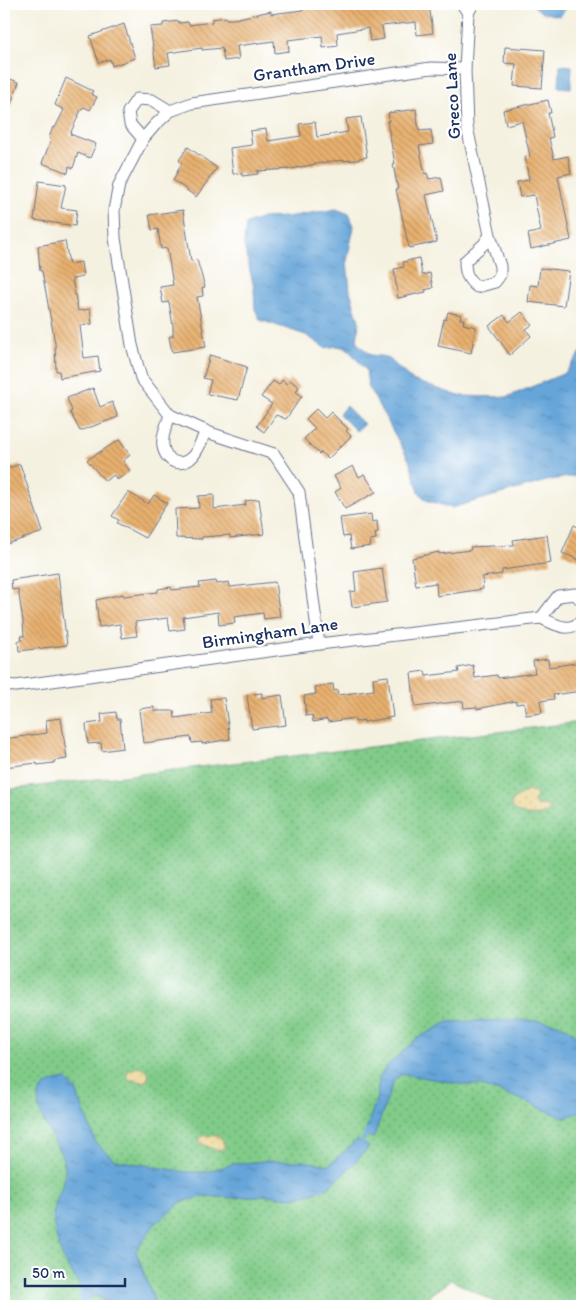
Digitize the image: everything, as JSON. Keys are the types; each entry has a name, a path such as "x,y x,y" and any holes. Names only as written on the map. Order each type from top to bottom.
{"street":[{"name":"Greco Lane","path":"467,7 465,69 468,127 490,235"},
{"name":"Grantham Drive","path":"319,644 299,492 274,454 206,431 170,415 141,378 132,345 115,238 114,210 119,184 143,139 170,111 192,103 431,68 465,69"},
{"path":"143,139 130,124 128,112 137,99 152,100 170,111"},
{"path":"170,415 162,438 164,453 170,461 178,463 187,461 195,454 206,431"},
{"path":"582,601 575,594 558,596 541,618 561,628 570,628 582,621"},
{"name":"Birmingham Lane","path":"4,685 16,686 319,644 541,618"}],"green space":[{"path":"582,722 582,1306 503,1306 451,1280 414,1306 4,1306 4,790"}],"sand":[{"path":"528,791 535,792 536,797 534,801 536,805 549,806 547,813 526,815 513,808 511,804 514,799"},
{"path":"139,1066 147,1071 149,1076 147,1080 143,1082 128,1079 127,1072"},
{"path":"205,1135 219,1136 224,1142 224,1148 218,1151 200,1143 200,1138"}],"water":[{"path":"532,4 567,4 567,8 559,16 541,12"},
{"path":"560,65 572,66 571,88 559,87"},
{"path":"336,209 349,214 354,226 347,261 350,291 359,321 357,343 371,355 387,357 412,380 459,396 507,397 565,373 582,351 582,475 550,480 451,508 426,500 419,492 409,460 368,386 366,370 347,348 337,346 325,348 306,335 260,320 255,309 254,288 244,245 246,224 263,218 287,217"},
{"path":"346,406 364,424 356,431 339,414"},
{"path":"508,1020 550,1022 569,1029 577,1036 582,1045 582,1111 564,1118 520,1099 478,1085 465,1085 405,1074 398,1076 394,1080 373,1139 365,1133 377,1097 379,1079 386,1067 416,1039 448,1022"},
{"path":"66,1079 76,1090 96,1143 115,1160 186,1172 206,1172 233,1164 264,1161 302,1161 329,1165 357,1140 369,1147 347,1171 327,1188 309,1194 292,1198 265,1195 234,1198 205,1196 181,1202 154,1225 136,1251 156,1306 110,1306 96,1295 90,1298 87,1306 81,1306 80,1288 62,1256 54,1225 54,1208 64,1181 65,1167 41,1116 38,1103 40,1092 49,1084"}],"building":[{"path":"351,4 429,4 433,33 417,35 416,22 382,26 384,39 370,41 368,28 337,33 338,46 323,48 322,36 288,40 289,51 275,53 274,41 237,46 239,59 224,61 222,48 202,50 202,48 168,53 170,65 156,67 150,27 163,26 163,23 179,21 179,23 188,22 189,25 212,22 212,19 226,17 226,19 234,19 271,11 271,14 304,10 303,7"},
{"path":"124,24 135,58 112,66 110,59 99,63 90,36"},
{"path":"505,47 545,50 542,88 514,86 516,64 504,63"},
{"path":"4,77 19,82 5,120 4,120"},
{"path":"66,78 93,91 91,94 97,97 90,110 84,107 81,110 70,134 96,144 90,158 78,153 73,168 69,166 68,173 42,163 51,140 49,138 53,127 55,128 64,110 55,105"},
{"path":"548,100 551,113 548,113 553,137 549,138 554,159 568,156 571,173 558,176 571,240 531,249 528,234 541,231 534,195 520,197 517,182 529,180 525,157 530,156 522,121 506,125 503,110"},
{"path":"416,109 419,131 431,130 433,144 419,146 425,174 427,173 429,179 441,177 444,191 426,195 437,242 409,248 396,189 398,189 393,164 395,164 387,121 389,121 388,113"},
{"path":"361,117 367,157 359,158 359,160 331,161 291,169 257,171 258,174 242,176 242,173 233,174 230,148 252,145 250,131 266,129 268,141 301,136 299,124 315,122 317,137 348,132 346,119"},
{"path":"188,147 217,168 196,197 173,180 182,163 179,160"},
{"path":"39,181 66,185 61,208 77,210 75,226 34,220"},
{"path":"183,210 191,261 197,260 205,287 202,288 203,296 197,297 206,347 172,352 169,337 173,336 173,326 169,302 163,303 160,287 173,285 167,248 161,249 158,229 152,230 149,215"},
{"path":"65,241 69,264 81,262 83,277 72,279 78,311 90,309 92,324 80,326 84,358 98,356 100,371 60,378 59,371 56,371 55,343 42,271 40,271 38,246"},
{"path":"419,258 422,275 430,273 433,288 425,290 426,292 398,298 394,269 404,267 403,262"},
{"path":"540,268 569,271 564,306 528,302 530,285 538,286"},
{"path":"448,312 461,315 460,319 464,319 463,324 476,327 471,353 438,346 444,319 446,320"},
{"path":"522,312 532,325 526,329 531,336 510,355 489,326 504,315 509,322"},
{"path":"210,355 247,367 238,400 207,394 211,380 203,378"},
{"path":"282,380 287,384 290,380 299,387 296,392 302,396 286,419 276,415 264,432 257,426 272,404 261,397 273,381 279,385"},
{"path":"93,388 100,407 112,402 118,417 80,431 70,412 72,411 67,398"},
{"path":"316,409 325,418 331,412 348,429 346,431 351,436 328,459 321,452 319,454 304,439 315,428 306,419"},
{"path":"119,440 130,455 123,461 130,471 117,480 114,475 105,481 87,460"},
{"path":"20,464 43,532 4,545 4,470"},
{"path":"353,466 359,477 364,474 376,492 345,509 335,492 341,488 334,476"},
{"path":"128,492 148,504 154,495 167,503 145,538 117,523 119,520 112,516"},
{"path":"214,495 214,509 246,505 245,501 259,499 264,534 230,538 230,535 202,537 202,539 176,538 175,509 199,508 198,496"},
{"path":"371,514 372,522 377,521 378,532 375,533 376,539 370,540 371,546 351,549 349,536 343,537 340,518"},
{"path":"574,525 582,529 582,561 562,553"},
{"path":"547,535 551,563 502,570 502,574 482,577 483,589 437,596 436,583 416,586 412,558 439,552 439,554 471,550 470,547 514,545 513,540"},
{"path":"382,568 387,602 352,607 350,592 356,591 354,572"},
{"path":"58,573 67,645 19,651 18,641 22,640 21,636 24,636 23,621 18,589 12,590 11,580"},
{"path":"216,581 217,584 229,582 230,587 275,582 280,617 264,619 263,613 234,617 235,623 219,625 218,612 183,617 185,629 170,631 168,618 135,622 137,636 122,638 120,624 99,627 96,600 123,594 124,596 158,592 158,589 171,587 172,590 200,587 199,583"},
{"path":"548,659 549,667 582,662 582,691 553,695 554,699 540,701 542,713 526,715 524,703 516,704 516,701 477,709 477,707 464,708 463,701 415,707 411,673 425,671 426,676 459,672 458,668 473,665 475,678 497,675 498,678 535,673 533,661"},
{"path":"388,676 393,717 364,722 364,720 355,722 355,718 328,722 327,719 313,722 312,715 306,716 304,696 316,694 315,687 333,684 334,691 337,690 338,695 374,690 373,678"},
{"path":"262,693 262,698 282,695 286,725 252,729 247,695"},
{"path":"224,698 230,739 202,744 202,742 192,743 191,737 143,743 139,709 154,707 154,711 174,711 175,718 212,713 210,699"},
{"path":"116,712 117,719 120,719 123,748 102,751 101,743 88,744 86,724 102,722 101,714"},
{"path":"61,718 67,759 54,761 54,763 4,767 4,739 47,733 46,720"}],"waterway":[{"path":"361,1144 368,1130"},
{"path":"81,1286 82,1306"}]}
